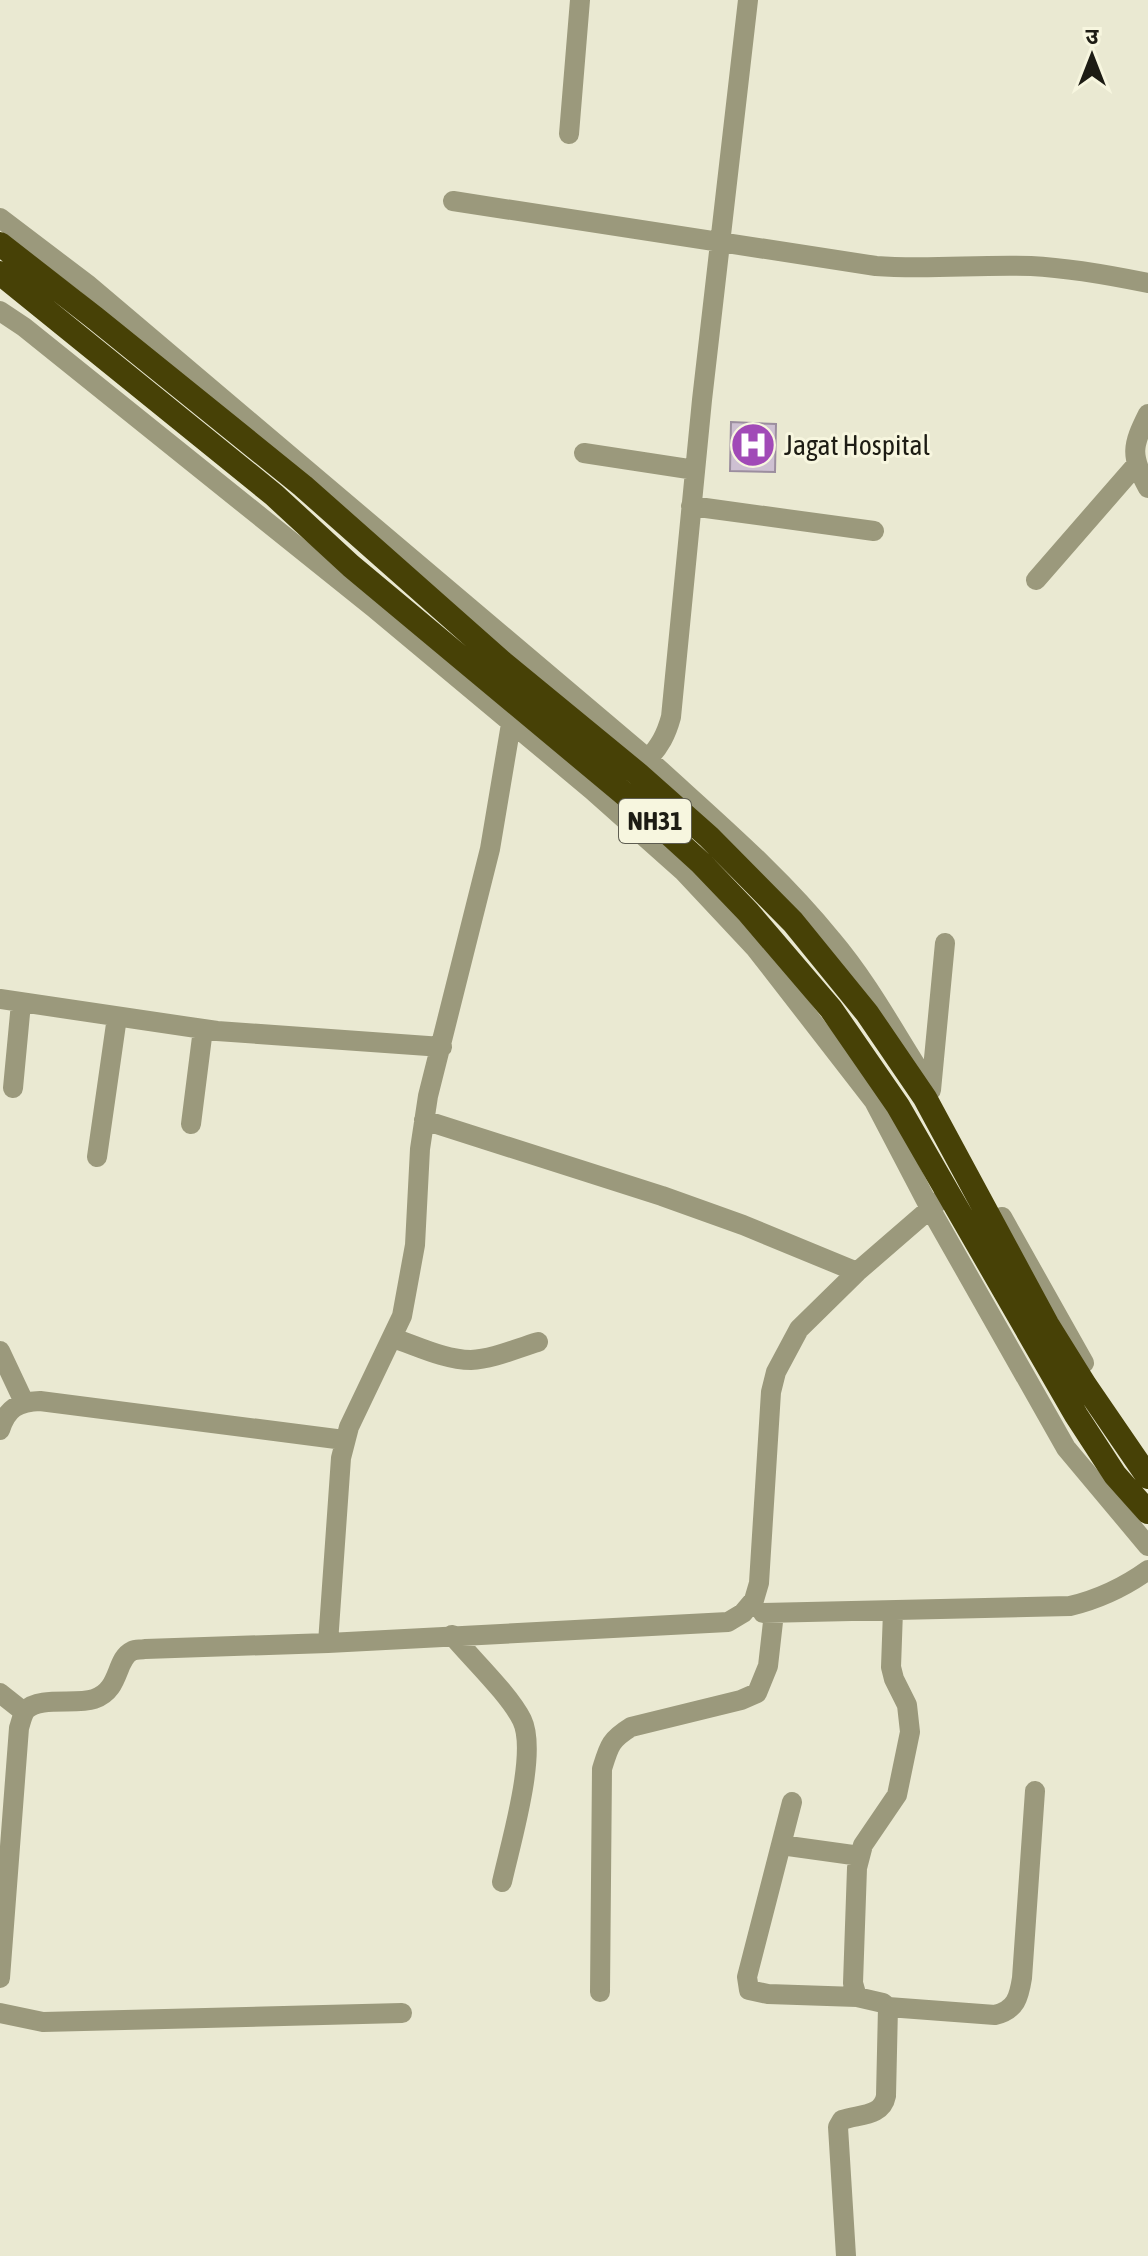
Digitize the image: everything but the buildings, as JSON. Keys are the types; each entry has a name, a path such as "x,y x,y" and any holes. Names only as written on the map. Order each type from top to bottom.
{"highway":[{"name":"NH31","path":"0,244 303,486 503,663 709,837 793,922 867,1013 925,1098 1047,1324 1148,1477"},
{"name":"NH31","path":"0,273 274,495 351,566 634,802 701,863 748,912 831,1009 898,1106 1076,1415 1115,1475 1148,1512"}],"street":[{"path":"569,134 580,0"},
{"path":"648,759 661,744 671,717 691,506 748,0"},
{"path":"453,201 876,266 1059,267 1148,283"},
{"path":"0,218 99,294 648,759 780,882 833,940 872,995 931,1090 1083,1361 1148,1458"},
{"path":"0,311 374,608 592,790 683,871 756,949 874,1101 931,1210 1066,1448 1148,1546"},
{"path":"1148,414 1134,449 1148,488"},
{"path":"584,453 695,470"},
{"path":"1036,580 1137,464"},
{"path":"691,506 874,531"},
{"path":"328,1643 344,1440 402,1316 413,1267 420,1149 428,1096 490,849 511,724"},
{"path":"931,1090 945,943"},
{"path":"0,999 203,1029 442,1047"},
{"path":"13,1088 21,1003"},
{"path":"97,1157 117,1017"},
{"path":"191,1124 203,1029"},
{"path":"424,1120 662,1196 857,1272"},
{"path":"0,1978 19,1728 24,1712 34,1704 93,1699 106,1692 131,1651 728,1622 743,1613 754,1600 759,1583 771,1392 776,1372 799,1329 857,1272 931,1210 973,1164"},
{"path":"393,1338 448,1357 472,1360 538,1342"},
{"path":"0,1351 24,1402"},
{"path":"0,1430 4,1418 12,1409 24,1402 40,1401 344,1440"},
{"path":"743,1613 1070,1606 1094,1601 1148,1570"},
{"path":"857,1997 853,1983 857,1868 863,1845 897,1795 910,1732 907,1705 891,1667 893,1611"},
{"path":"600,1992 602,1769 608,1747 616,1736 631,1727 741,1700 757,1693 768,1666 774,1613"},
{"path":"452,1635 514,1707 527,1735 527,1765 502,1882"},
{"path":"0,1693 24,1712"},
{"path":"792,1802 747,1977 749,1990 768,1994 857,1997 888,2007 995,2015 1011,2008 1019,1998 1035,1791"},
{"path":"781,1845 860,1856"},
{"path":"846,2256 838,2127 842,2120 873,2113 884,2105 888,2007"},
{"path":"0,2013 43,2022 402,2013"}],"place":[{"name":"Jagat Hospital","path":"753,445"}]}
